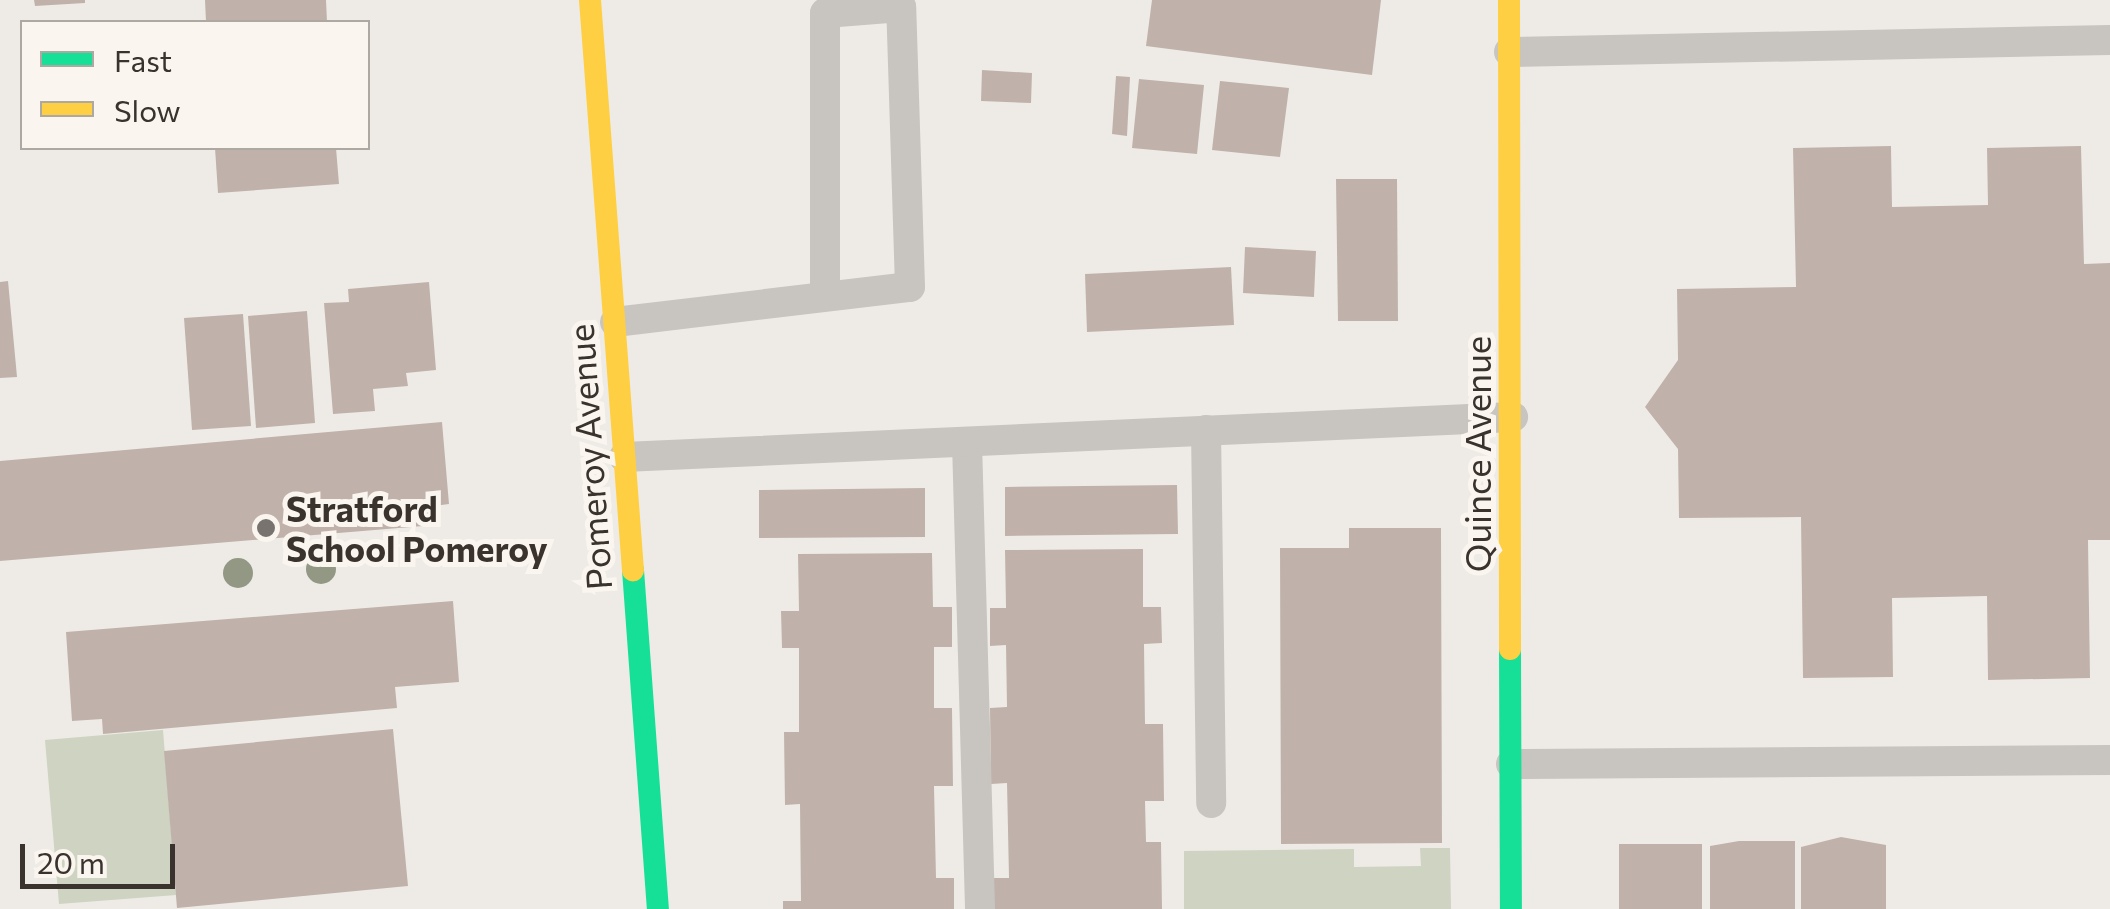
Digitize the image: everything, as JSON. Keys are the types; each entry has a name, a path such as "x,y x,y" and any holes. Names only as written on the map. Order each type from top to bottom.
{"street":[{"name":"Pomeroy Avenue","path":"590,0 658,909"},
{"name":"Quince Avenue","path":"1509,0 1514,416 1511,909"}],"lane":[{"path":"614,322 825,292 910,287 900,7 825,14 825,292"},
{"path":"1509,52 2110,40"},
{"path":"624,457 1514,416"},
{"path":"1206,430 1211,804"},
{"path":"968,442 980,909"},
{"path":"1511,764 2110,760"}],"green space":[{"path":"163,730 176,895 59,904 45,740"},
{"path":"1420,848 1450,848 1451,909 1184,909 1184,851 1354,849 1354,867 1421,866"}],"building":[{"path":"34,0 85,0 85,3 35,6"},
{"path":"205,0 326,0 327,20 206,20"},
{"path":"1152,0 1381,0 1372,75 1146,46"},
{"path":"982,70 1032,73 1031,103 981,101"},
{"path":"1116,76 1130,77 1127,136 1112,134"},
{"path":"1139,79 1204,85 1197,154 1132,148"},
{"path":"1220,81 1289,88 1280,157 1212,150"},
{"path":"1891,146 1892,207 1988,205 1987,148 2081,146 2084,264 2110,263 2110,540 2088,540 2090,678 1988,680 1987,596 1892,598 1893,677 1803,678 1801,517 1679,518 1678,449 1645,407 1678,360 1677,289 1796,287 1793,148"},
{"path":"215,150 336,150 339,184 218,193"},
{"path":"1336,179 1397,179 1398,321 1338,321"},
{"path":"1245,247 1316,251 1314,297 1243,293"},
{"path":"1231,267 1234,325 1087,332 1085,274"},
{"path":"8,281 17,377 0,378 0,282"},
{"path":"429,282 436,370 406,373 408,386 373,389 375,411 333,414 324,303 349,302 348,289"},
{"path":"307,311 315,423 256,428 248,316"},
{"path":"243,314 251,426 192,430 184,318"},
{"path":"442,422 449,504 434,506 435,525 0,561 0,461"},
{"path":"1177,485 1178,534 1005,536 1005,487"},
{"path":"925,488 925,537 759,538 759,490"},
{"path":"1349,528 1441,528 1442,843 1281,844 1280,548 1349,548"},
{"path":"1143,549 1143,607 1161,607 1162,643 1144,644 1145,724 1163,724 1164,801 1145,801 1146,842 1161,842 1162,909 993,909 993,878 1009,878 1007,783 991,784 990,708 1007,707 1006,645 990,646 990,608 1006,608 1005,550"},
{"path":"932,553 933,607 952,607 952,647 934,647 934,708 952,708 953,786 934,786 936,878 954,878 954,909 783,909 783,901 801,901 800,804 785,805 784,732 799,732 799,648 782,648 781,611 799,611 798,554"},
{"path":"453,601 459,682 395,687 397,708 103,734 102,719 72,721 66,632"},
{"path":"393,729 408,886 177,908 164,751"},
{"path":"1841,837 1886,845 1886,909 1801,909 1801,847"},
{"path":"1739,841 1795,841 1795,909 1710,909 1710,846"},
{"path":"1619,844 1702,844 1702,909 1619,909"}],"traffic: fast":[{"path":"633,570 658,909"},
{"path":"1510,649 1511,909"}],"traffic: slow":[{"path":"590,0 633,570"},
{"path":"1509,0 1510,649"}],"place":[{"name":"Stratford School Pomeroy","path":"266,528"}]}
